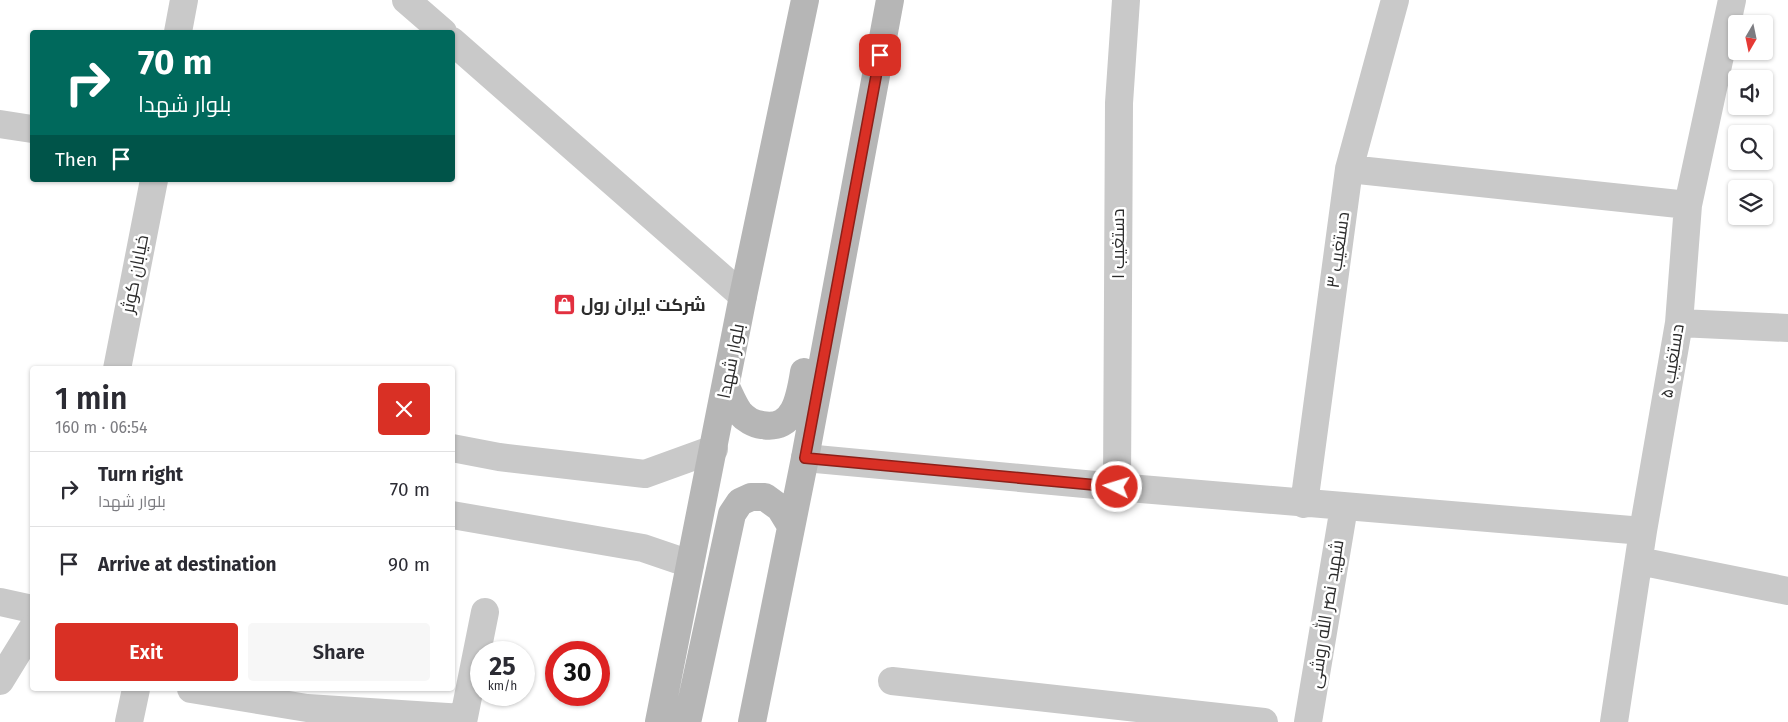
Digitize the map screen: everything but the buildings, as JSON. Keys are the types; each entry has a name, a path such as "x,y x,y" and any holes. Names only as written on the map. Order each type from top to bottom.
{"main road":[{"path":"752,722 805,458 890,0"},
{"name":"بلوار شهدا","path":"659,722 802,2"},
{"path":"726,388 740,412 754,424 772,427 789,419 800,397 814,316 842,258"},
{"path":"684,722 688,718 732,514 740,502 751,497 765,497 780,508 791,526"}],"street":[{"path":"406,0 441,30"},
{"name":"دستغیب ۱","path":"1117,487 1119,103 1126,0"},
{"name":"دستغیب ۳","path":"1304,504 1349,169 1395,0"},
{"name":"دستغیب ۵","path":"1614,722 1643,531 1679,323 1688,205 1732,0"},
{"path":"178,30 182,1"},
{"path":"455,44 743,296"},
{"path":"0,124 30,129"},
{"path":"1349,169 1688,205"},
{"name":"خیابان کوثر","path":"117,366 154,182"},
{"path":"1679,323 1788,328"},
{"path":"455,449 499,457 645,474 714,449"},
{"path":"805,458 1304,504 1643,531"},
{"name":"شهید نصر الله روشی","path":"1308,722 1344,507"},
{"path":"455,516 643,548 690,564"},
{"path":"1639,561 1788,591"},
{"path":"0,602 30,609"},
{"path":"205,691 307,706 463,720 485,612"},
{"path":"0,681 30,632"},
{"path":"892,681 1264,722"},
{"path":"129,722 136,691"}],"place":[{"name":"شرکت ایران رول","path":"565,305"}],"route":[{"path":"880,55 805,458 1117,487"}]}
